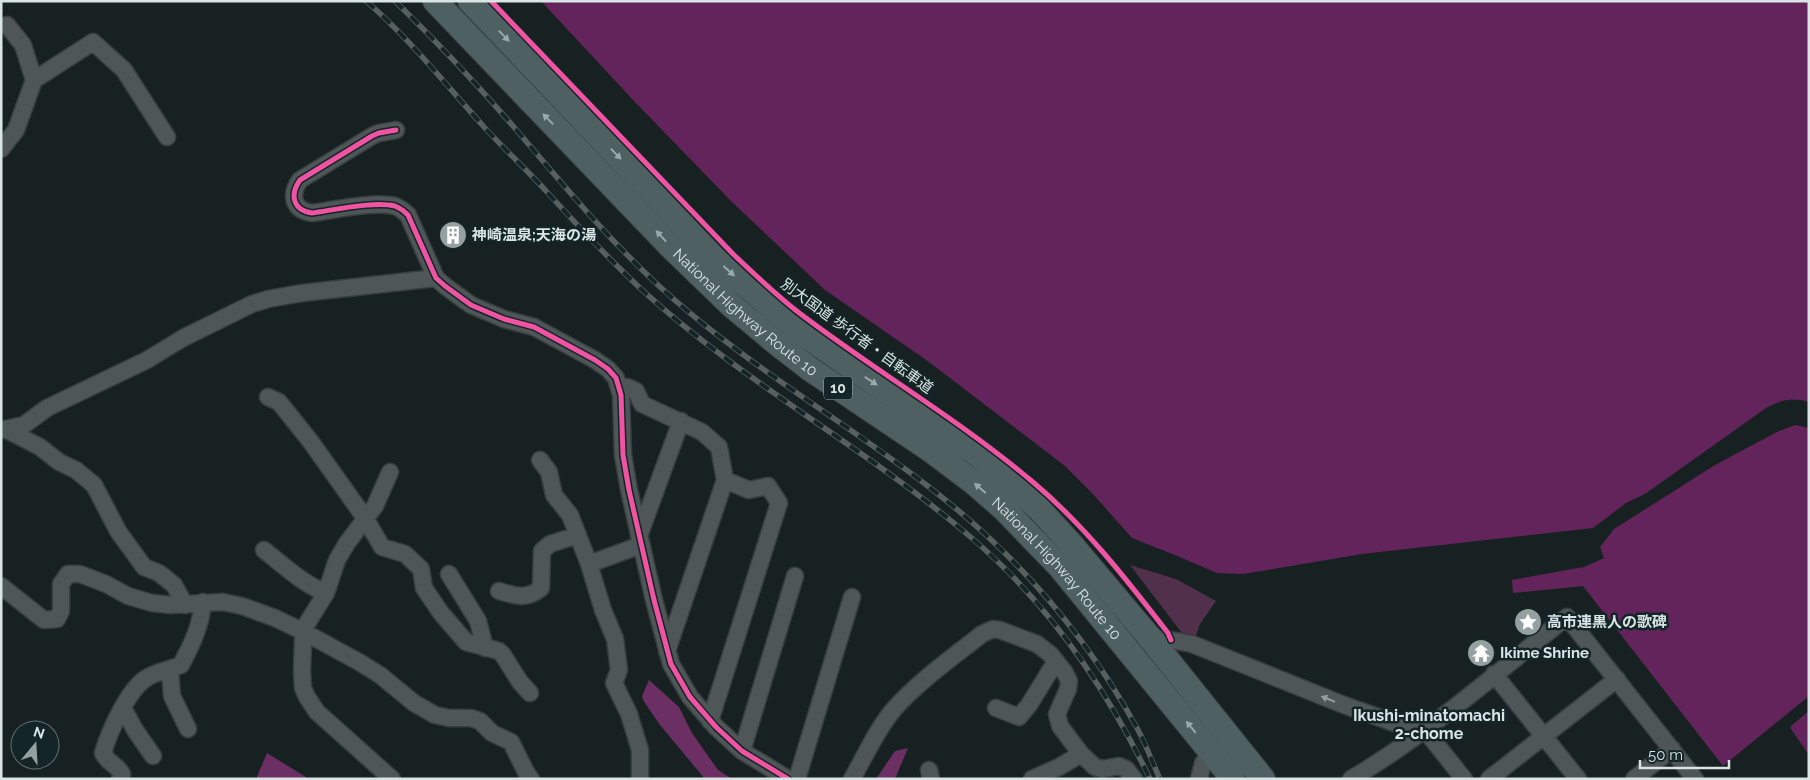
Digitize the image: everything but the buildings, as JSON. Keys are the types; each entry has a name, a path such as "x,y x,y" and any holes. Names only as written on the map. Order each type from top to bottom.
{"highway":[{"name":"National Highway Route 10","path":"435,1 683,259 731,305 810,369 929,449 973,482 1004,509 1060,567 1233,779"},
{"name":"National Highway Route 10","path":"470,1 716,260 799,332 937,425 1006,478 1039,509 1150,638 1263,779"}],"street":[{"path":"1,149 16,130 34,80 23,45 7,25"},
{"path":"34,80 93,42 124,70 167,137"},
{"path":"396,130 380,132 372,136 300,180 295,188 293,197 295,203 306,212 312,213 373,205 394,206 402,209 408,215 436,278 471,305 504,319 534,328 595,360 608,369 616,378 620,387 623,455 640,540 667,651 675,674 710,721 742,751 788,779"},
{"path":"3,429 24,425 47,408 147,360 183,338 252,304 302,293 436,278"},
{"path":"620,387 627,387 636,391 642,404 646,407 702,432 719,447 725,480 667,651"},
{"path":"268,397 279,402 311,442 365,518 382,547 405,554 421,569 424,588 441,613 466,642 499,651 520,682 530,693"},
{"path":"589,564 640,540 681,421"},
{"path":"3,429 40,447 58,462 76,470 94,486 118,531 144,566 159,573 174,585 185,604"},
{"path":"540,460 549,472 554,495 570,515 615,639 618,670 614,683 629,714 640,750 640,779"},
{"path":"390,472 375,506 347,543 337,560 326,593 306,625 302,672 303,688 307,698 324,719 392,779"},
{"path":"710,721 780,502 768,486 749,490 725,480"},
{"path":"499,591 514,596 532,595 541,588 543,570 542,551 550,544 578,535"},
{"path":"264,550 296,575 326,593"},
{"path":"1,586 44,620 57,619 61,611 61,584 68,574 80,574 106,584 128,596 152,603 171,605 223,602 242,606 304,632 366,666 380,675 414,704 434,715 449,718 471,718 480,721 492,733 510,742 526,772 532,779"},
{"path":"449,574 478,622 485,648"},
{"path":"742,751 795,576"},
{"path":"797,779 852,597"},
{"path":"120,779 122,774 118,767 107,760 103,753 108,735 134,689 152,675 181,665 196,636 202,618 203,602"},
{"path":"1351,779 1382,760 1424,729 1567,617 1695,779"},
{"path":"852,779 893,711 917,686 987,630 993,629 1036,644 1050,654 1069,681 1057,714 1057,720 1081,754 1095,767 1102,770 1120,766 1126,769 1134,779"},
{"path":"1150,638 1164,638 1192,644 1344,705 1404,726 1424,729 1464,779"},
{"path":"996,708 1019,716 1029,705 1056,661"},
{"path":"170,670 172,696 188,728"},
{"path":"1494,674 1578,779"},
{"path":"1489,779 1616,679"},
{"path":"123,708 153,756"},
{"path":"1634,779 1672,749"},
{"path":"1032,779 1059,767 1081,754"},
{"path":"1199,779 1203,763 1213,755"}],"shaded area":[{"path":"541,1 1809,1 1809,402 1786,400 1766,408 1645,494 1626,503 1593,528 1362,554 1243,574 1217,573 1132,538 1065,466 929,362 825,290 732,202"},
{"path":"1795,425 1809,428 1809,696 1723,766 1583,586 1513,593 1512,580 1584,567 1604,558 1600,547 1614,529 1715,465 1777,432"},
{"path":"1130,565 1176,579 1216,601 1200,624 1195,638 1185,637"},
{"path":"649,680 679,707 692,733 718,770 732,779 705,779 660,725 643,700 642,696"},
{"path":"1809,711 1809,755 1791,729 1791,726"},
{"path":"908,748 895,779 876,779 895,751"},
{"path":"267,753 309,779 256,779"}],"railway":[{"path":"366,1 413,47 493,136 641,289 719,354 927,502 996,560 1023,587 1072,646 1114,710 1150,779"},
{"path":"395,1 470,78 601,228 658,285 690,313 757,365 929,487 960,512 1019,567 1071,627 1117,693 1137,728 1160,779"}],"cycle path":[{"name":"別大国道 歩行者・自転車道","path":"491,1 733,254 773,291 827,334 977,438 1053,500 1105,554 1168,633 1171,640"},
{"path":"396,130 372,136 300,180 294,196 297,205 300,209 312,213 365,205 386,205 399,208 408,215 436,278 445,286 471,305 504,319 534,327 595,360 608,369 616,378 621,395 623,455 629,490 654,600 671,664 690,697 716,727 742,751 788,779"}],"place":[{"name":"神崎温泉;天海の湯","path":"453,235"},
{"name":"高市連黒人の歌碑","path":"1528,622"},
{"name":"Ikime Shrine","path":"1481,653"}],"district":[{"name":"Ikushi-minatomachi 2-chome","path":"1429,724"}]}
